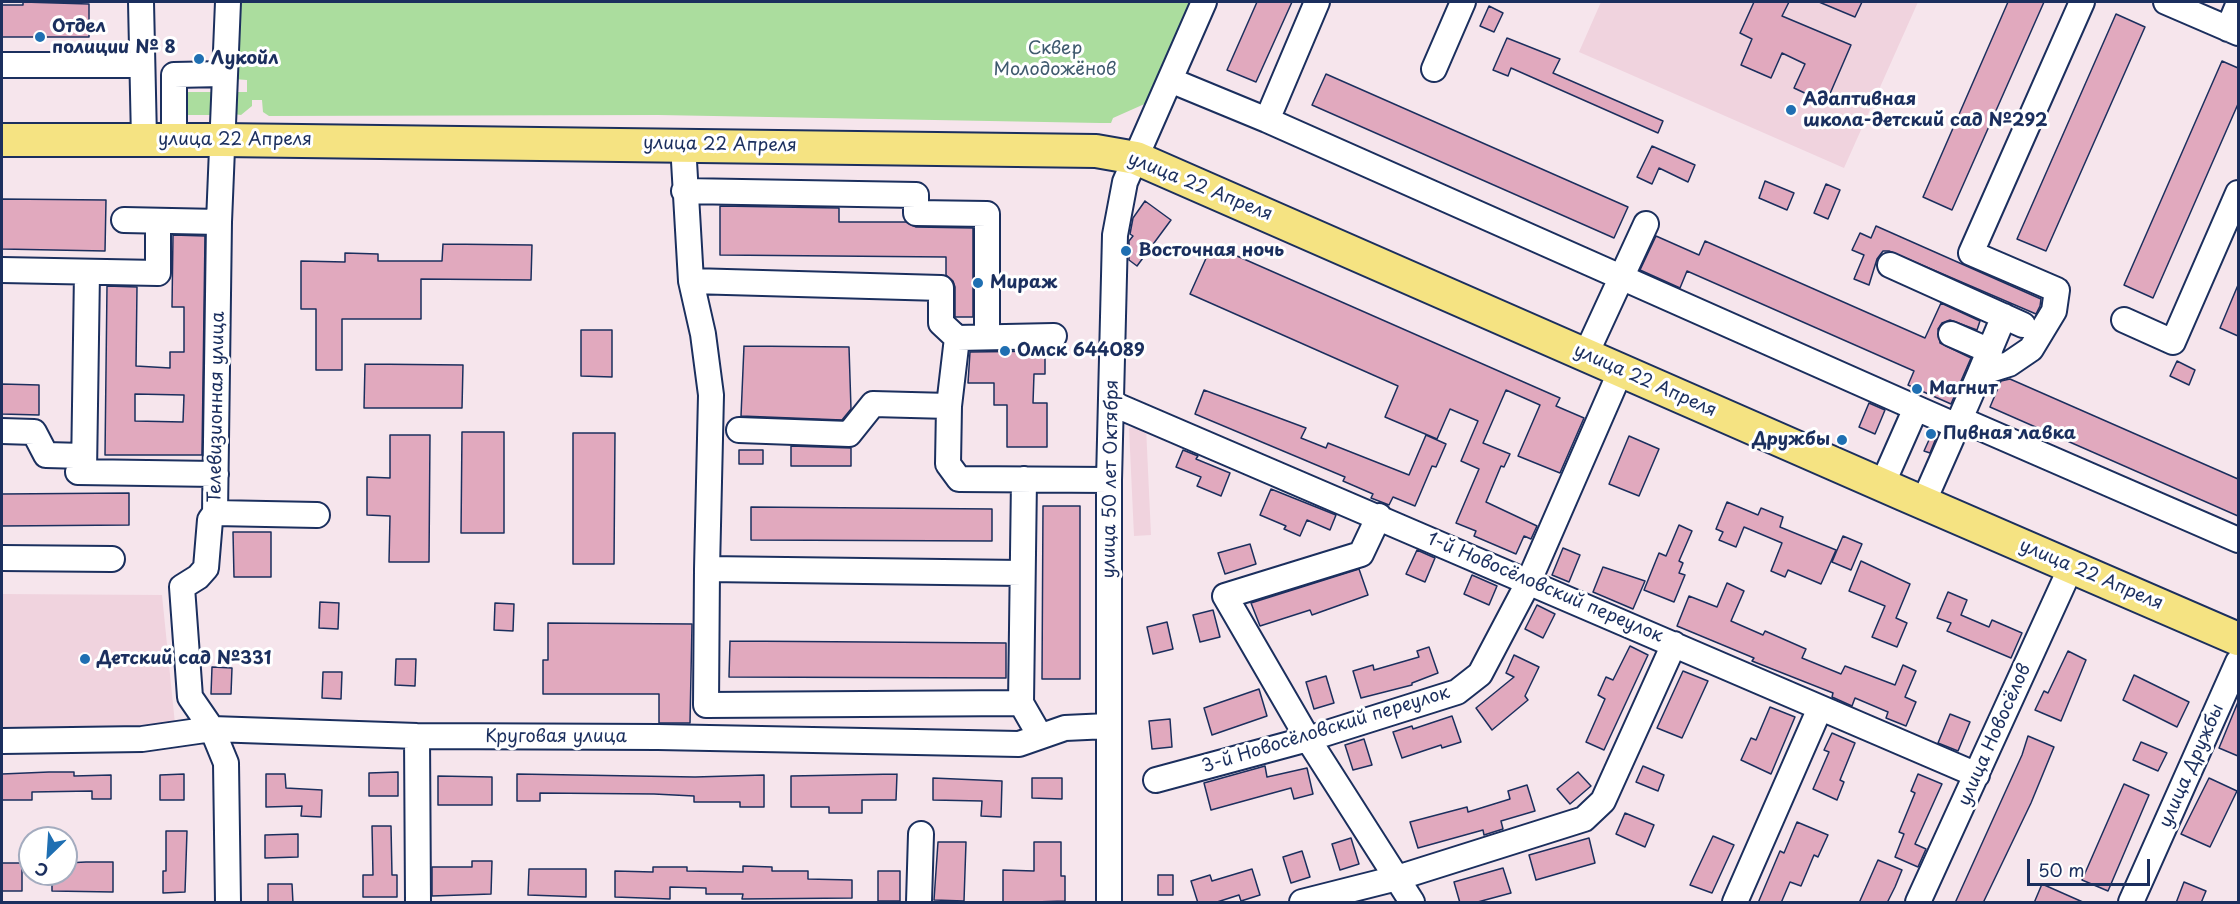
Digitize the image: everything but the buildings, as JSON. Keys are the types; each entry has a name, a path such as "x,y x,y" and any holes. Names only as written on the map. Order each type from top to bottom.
{"main road":[{"name":"улица 22 Апреля","path":"2,140 683,144 1096,151 1136,158 2238,639"}],"street":[{"path":"141,2 142,65 159,140"},
{"name":"Телевизионная улица","path":"228,2 219,222 215,513 210,520 206,568 198,578 182,587 190,697 212,729 226,763 228,903"},
{"name":"улица 50 лет Октября","path":"1109,903 1109,480 1115,235 1125,182 1204,2"},
{"path":"1267,120 1317,2"},
{"path":"1434,69 1463,2"},
{"path":"1980,373 2009,364 2031,349 2055,311 2056,290 1971,253 2082,2"},
{"path":"2166,2 2232,16"},
{"path":"2,65 142,65"},
{"path":"159,140 174,75 224,74"},
{"path":"1170,80 1267,120 1957,426 1969,423 2238,540"},
{"path":"683,144 691,281 703,334 711,395 706,705 1021,704"},
{"path":"684,191 916,195 916,213 987,214 987,337"},
{"path":"2124,320 2173,342 2238,193"},
{"path":"124,220 219,222"},
{"path":"2,270 158,273 158,220"},
{"path":"1586,354 1646,224"},
{"path":"1890,265 2014,320 1990,351 1923,503"},
{"path":"82,466 87,272"},
{"path":"691,281 941,288 941,323 957,338 1054,336"},
{"path":"1951,334 1990,351"},
{"path":"957,338 949,406 948,464 959,479 1109,480"},
{"name":"3-й Новосёловский переулок","path":"1156,780 1308,739 1457,692 1480,674 1528,583 1621,370"},
{"path":"740,430 849,434 873,404 949,406"},
{"name":"1-й Новосёловский переулок","path":"1111,404 1379,516 1528,583 1977,775"},
{"path":"1882,485 1916,408"},
{"path":"2,432 34,432 46,455 82,466 216,474"},
{"path":"1024,479 1021,704 1040,736"},
{"path":"215,513 316,515"},
{"path":"1379,516 1361,554 1225,596 1308,739 1412,903"},
{"path":"2,558 112,560"},
{"name":"улица Новосёлов","path":"1918,903 2070,567"},
{"path":"707,569 1022,573"},
{"path":"1302,903 1397,878 1584,819 1603,801 1674,644"},
{"name":"улица Дружбы","path":"2131,903 2238,662"},
{"path":"1735,903 1820,708"},
{"name":"Круговая улица","path":"2,741 142,739 212,729 417,736 658,737 1019,744 1065,728 1108,726"},
{"path":"417,736 418,903"},
{"path":"919,903 921,834"}],"shaded area":[{"name":"Адаптивная школа-детский сад №292","path":"1601,2 1918,2 1844,168 1579,52"},
{"path":"1146,427 1151,535 1134,536 1129,428"},
{"name":"Детский сад №331","path":"2,594 162,595 175,724 2,731"}],"green space":[{"name":"Сквер Молодожёнов","path":"236,2 1193,2 1149,102 1113,118 1111,123 1100,123 658,115 269,116 263,112 262,100 252,100 252,106 241,115 233,114 233,92 247,92 247,80 234,79"},
{"path":"184,92 216,92 214,115 188,115 184,112"}],"place":[{"name":"Отдел полиции № 8","path":"40,37"},
{"name":"Лукойл","path":"199,59"},
{"name":"Адаптивная школа-детский сад №292","path":"1791,110"},
{"name":"Восточная ночь","path":"1126,251"},
{"name":"Мираж","path":"978,283"},
{"name":"Омск 644089","path":"1005,351"},
{"name":"Магнит","path":"1917,389"},
{"name":"Пивная лавка","path":"1931,434"},
{"name":"Дружбы","path":"1842,440"},
{"name":"Детский сад №331","path":"85,659"}]}
